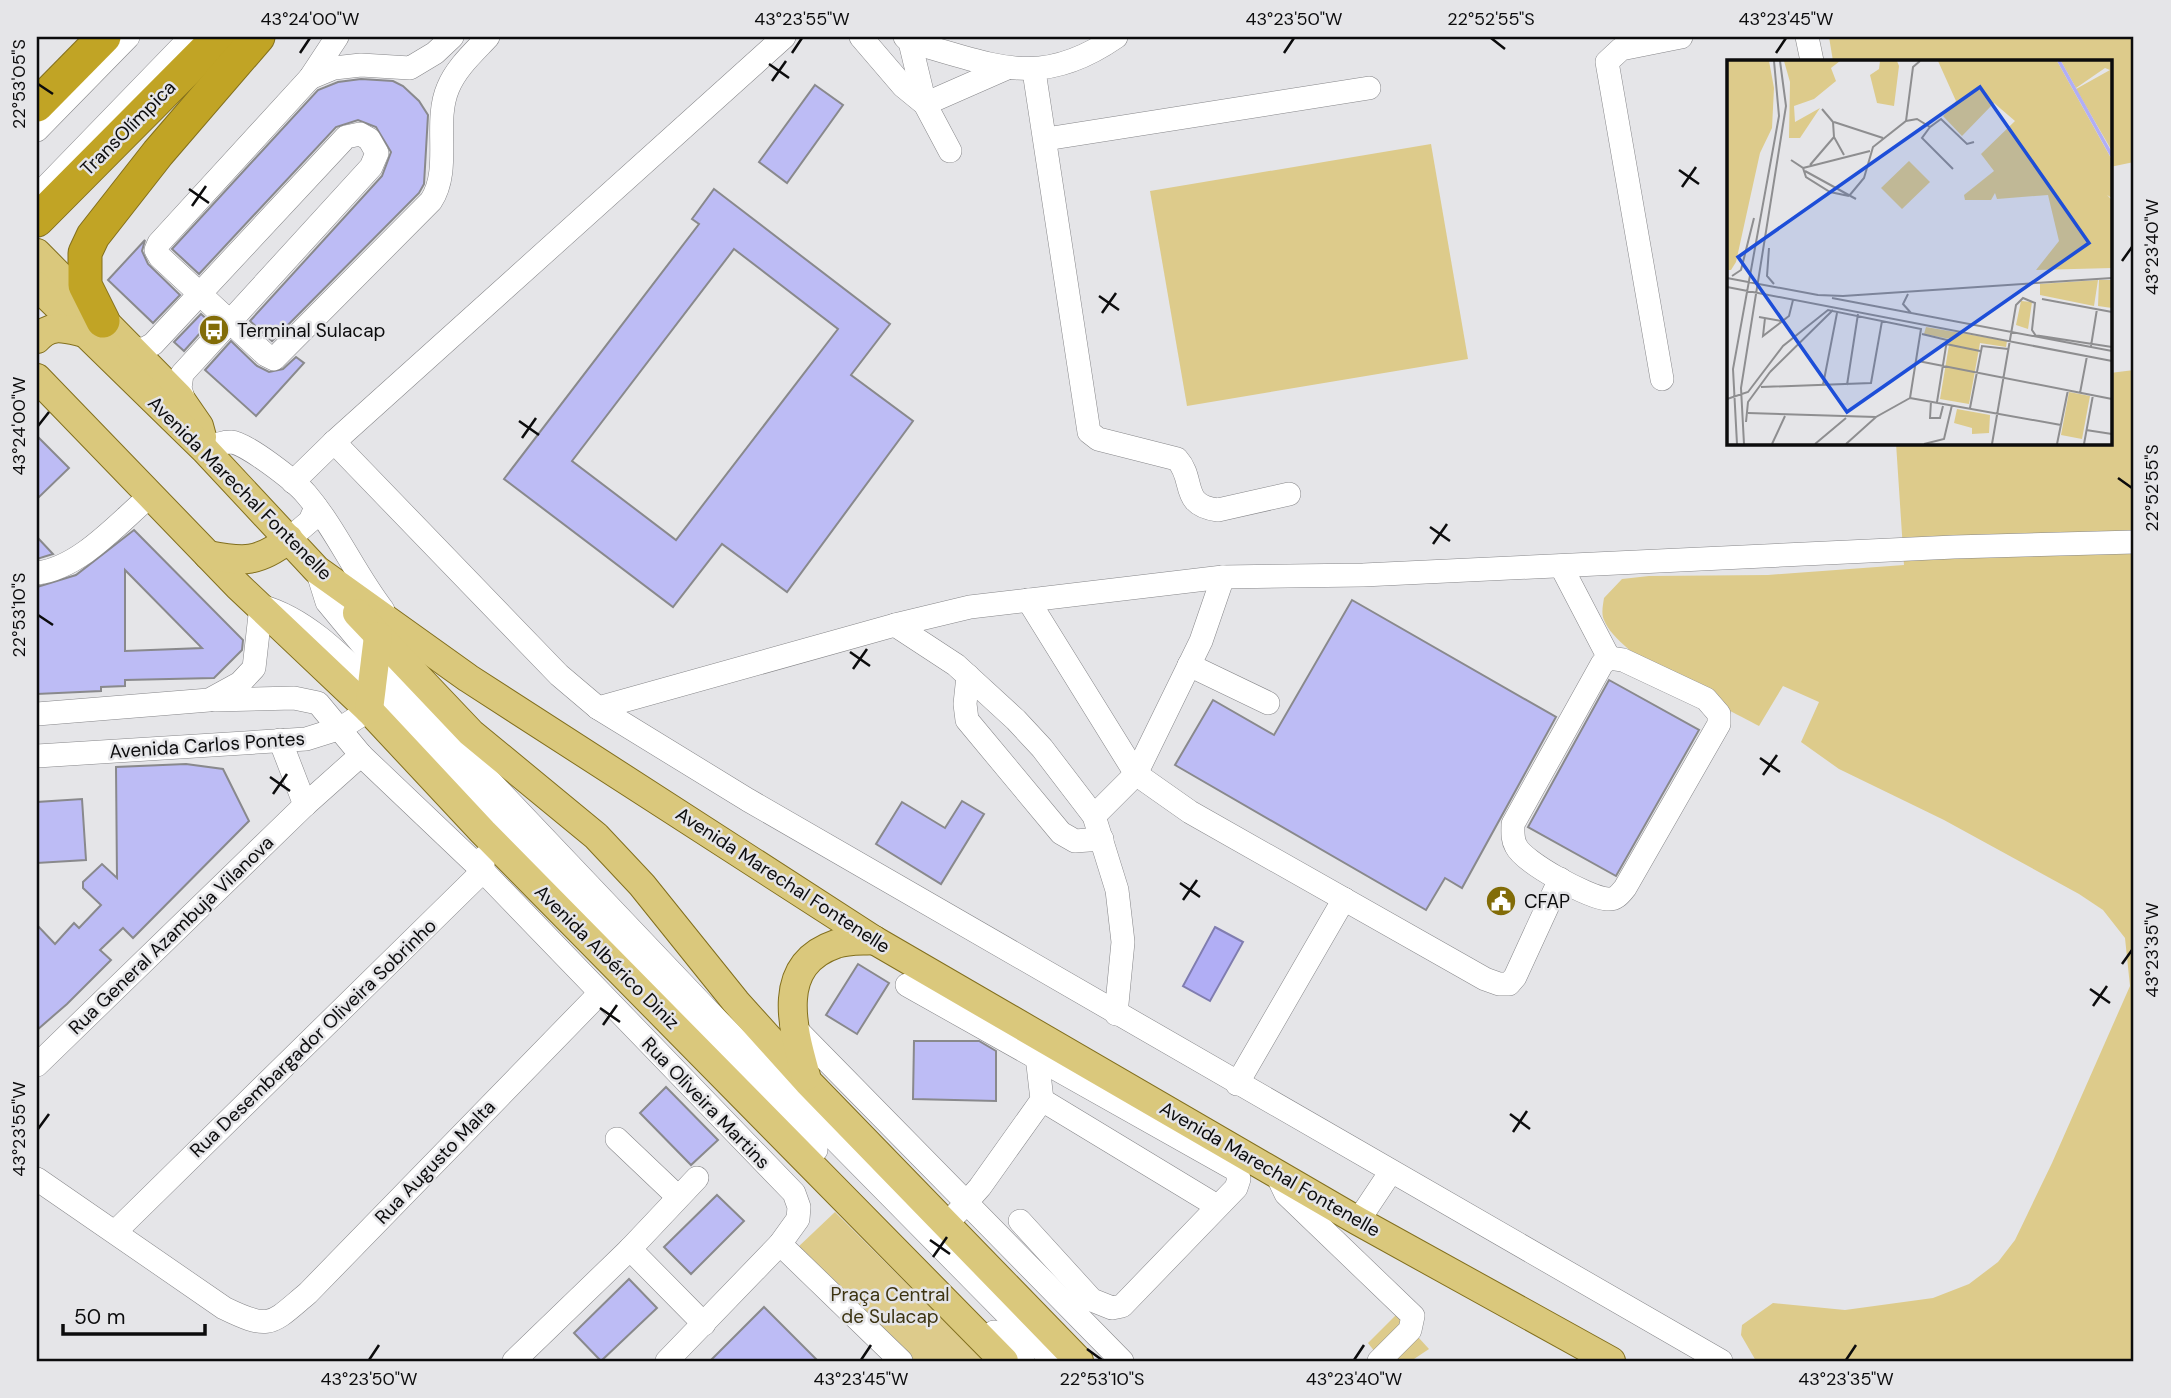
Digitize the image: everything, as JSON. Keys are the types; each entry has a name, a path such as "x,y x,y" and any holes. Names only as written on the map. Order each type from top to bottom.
{"highway":[{"name":"TransOlímpica","path":"44,201 219,37"},
{"path":"82,322 85,253 93,236 158,153 258,37"},
{"path":"37,106 104,49"}],"main road":[{"path":"37,253 82,322"},
{"name":"Avenida Marechal Fontenelle","path":"37,286 82,322 317,570 378,663 468,678 874,940 1358,1221 1611,1361"},
{"path":"37,301 129,346 185,404 199,426 205,450"},
{"path":"37,339 44,331 54,327 82,322"},
{"path":"37,378 208,555 248,561 274,551 289,540"},
{"name":"Avenida Albérico Diniz","path":"208,555 261,606 378,663 471,733 605,846 642,885 736,1002 808,1082 1079,1361"},
{"name":"Avenida Albérico Diniz","path":"378,663 483,832 1004,1361"},
{"path":"817,902 818,952"},
{"path":"808,1082 792,1026 790,1009 796,985 818,952 839,943 874,940"}],"street":[{"path":"37,130 104,49 128,37"},
{"path":"104,49 136,37"},
{"path":"139,90 176,37"},
{"name":"TransOlímpica","path":"44,201 139,90 191,37"},
{"path":"337,37 310,78 159,243 156,250 160,257 266,355 274,359 431,201 440,180 442,120 448,86 488,37"},
{"path":"310,78 334,68 361,65 410,68 435,54 452,37"},
{"path":"293,482 334,442 784,37"},
{"path":"861,37 903,86 925,104"},
{"path":"907,40 1007,68 1034,71 1087,57 1116,37"},
{"path":"1662,379 1607,62 1620,49 1681,37"},
{"path":"1807,37 1812,60"},
{"path":"907,40 925,104 950,151"},
{"path":"925,104 1007,68"},
{"path":"1034,71 1089,432 1098,439 1177,459 1182,464 1189,493 1196,503 1206,509 1218,510 1289,494"},
{"path":"1046,139 1369,88"},
{"path":"129,346 142,350 153,344 335,148 353,134 369,139 377,153 371,167 182,374 180,388 185,404"},
{"path":"334,442 559,675 598,708 748,800 1116,1014 1721,1361"},
{"path":"205,450 218,443 237,443 293,482 316,507 363,583 378,663 717,1020 1053,1361"},
{"path":"37,573 55,570 72,561 150,496"},
{"path":"289,540 310,521 316,507"},
{"path":"598,708 895,625 970,607 1223,577 1363,575 1954,547 2134,542"},
{"path":"1560,566 1609,658"},
{"path":"317,570 327,602 694,1026 1023,1361"},
{"path":"1094,816 1136,774 1201,641 1223,577"},
{"path":"1028,600 1136,774 1191,812 1485,979 1509,984 1515,977 1560,879"},
{"path":"37,714 209,700 240,683 254,668 261,606"},
{"path":"895,625 968,676 1037,742 1094,816 1117,890 1123,942 1116,1014"},
{"path":"1609,658 1623,660 1706,699 1719,713 1719,724 1625,888 1616,898 1606,899 1560,879 1517,848 1512,837 1514,824 1602,664 1609,658"},
{"name":"Avenida Carlos Pontes","path":"37,756 306,739 341,728 378,663"},
{"path":"1189,665 1268,703"},
{"path":"968,676 965,705 967,720 1061,832 1075,841 1102,839"},
{"name":"Rua Oliveira Martins","path":"209,700 307,698 318,703 361,755 483,872 599,995 794,1193 799,1207 798,1219 780,1244"},
{"path":"280,740 305,804"},
{"name":"Rua General Azambuja Vilanova","path":"37,1065 305,804 361,755"},
{"path":"483,832 483,872"},
{"name":"Rua Desembargador Oliveira Sobrinho","path":"115,1232 483,872"},
{"path":"1237,1084 1344,899"},
{"path":"906,985 1037,1056 1236,1170 1239,1179 1236,1188 1122,1306 1112,1308 1092,1300 1020,1222"},
{"name":"Rua Augusto Malta","path":"115,1232 224,1308 249,1321 266,1324 279,1318 308,1293 599,995"},
{"path":"792,1026 1122,1361"},
{"path":"946,1225 967,1202 1042,1100 1037,1056"},
{"path":"1042,1100 1217,1206"},
{"path":"617,1139 677,1196"},
{"path":"1276,1173 1286,1194 1413,1316 1410,1331 1379,1361"},
{"path":"1358,1221 1390,1173"},
{"path":"514,1361 629,1249 697,1178"},
{"path":"37,1179 115,1232"},
{"path":"667,1361 780,1244 901,1361"},
{"path":"629,1249 704,1324"}],"green space":[{"path":"1829,37 2134,37 2134,162 2112,167 2112,60 1833,60"},
{"path":"1431,144 1468,359 1187,406 1150,191"},
{"path":"2134,370 2134,1361 1756,1361 1741,1335 1742,1325 1773,1303 1845,1310 1933,1298 1969,1284 1998,1262 2015,1240 2052,1163 2130,986 2125,938 2103,910 2079,894 1944,820 1839,769 1801,742 1819,702 1783,686 1759,726 1650,665 1613,635 1603,618 1604,598 1622,579 1649,576 1768,575 1904,565 1896,444 2112,444 2112,373"},
{"name":"Praça Central de Sulacap","path":"835,1212 984,1361 908,1361 796,1249"},
{"path":"1397,1314 1429,1349 1411,1361 1382,1361 1368,1343"}],"shaded area":[{"path":"1215,927 1243,942 1210,1001 1183,986"}],"building":[{"path":"361,79 393,81 403,86 419,101 428,115 424,184 419,193 272,341 250,321 382,176 391,152 376,127 358,120 336,127 199,274 172,249 318,90 338,82"},
{"path":"815,85 843,105 787,183 759,162"},
{"path":"714,189 890,324 851,375 913,421 787,592 722,544 673,607 504,479 699,224 692,219","holes":["734,249 838,329 676,540 572,461"]},
{"path":"145,240 142,251 148,264 180,295 153,323 108,280"},
{"path":"201,314 210,322 184,351 174,342"},
{"path":"231,341 257,366 269,372 283,369 296,357 304,363 256,416 205,370"},
{"path":"37,436 69,468 37,499"},
{"path":"134,530 243,640 242,650 214,678 125,680 125,686 101,687 101,691 37,694 37,587 76,575","holes":["125,570 202,648 125,651"]},
{"path":"37,537 53,554 37,559"},
{"path":"1352,600 1556,717 1462,888 1445,878 1426,910 1175,765 1213,700 1274,735"},
{"path":"1609,680 1699,730 1616,876 1528,827"},
{"path":"186,764 223,769 249,821 133,938 123,928 100,950 111,960 37,1030 37,925 55,944 74,923 79,928 101,905 83,888 83,882 102,864 117,878 116,767"},
{"path":"82,799 86,860 37,863 37,802"},
{"path":"962,801 984,814 941,884 876,844 902,802 945,828"},
{"path":"858,964 889,983 857,1034 826,1015"},
{"path":"914,1041 979,1041 996,1051 996,1101 913,1099"},
{"path":"666,1087 718,1140 691,1165 640,1113"},
{"path":"717,1195 744,1221 691,1274 664,1247"},
{"path":"629,1279 657,1308 601,1361 574,1333"},
{"path":"764,1307 818,1361 710,1361"}],"place":[{"name":"Terminal Sulacap","path":"214,330"},
{"name":"CFAP","path":"1501,901"}]}
